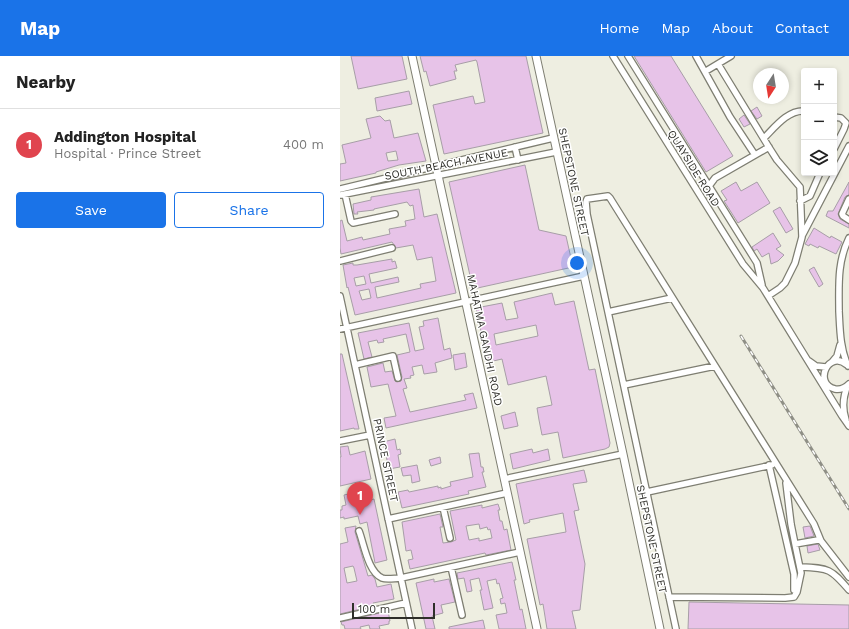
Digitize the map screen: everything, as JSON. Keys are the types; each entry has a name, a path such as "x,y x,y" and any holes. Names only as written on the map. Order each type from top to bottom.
{"main road":[{"name":"MAHATMA GANDHI ROAD","path":"412,56 537,629"},
{"name":"SHEPSTONE STREET","path":"536,56 660,629"}],"street":[{"name":"QUAYSIDE ROAD","path":"613,56 743,264 763,288 848,424"},
{"name":"QUAYSIDE ROAD","path":"628,56 757,263 763,288"},
{"path":"696,56 706,71 730,117 755,155"},
{"path":"706,71 731,56"},
{"path":"718,64 777,160 799,184 801,190 800,201 802,237"},
{"path":"764,138 791,113 798,110 801,110"},
{"path":"837,117 841,118 846,123 837,143"},
{"name":"SOUTH BEACH AVENUE","path":"340,189 553,138"},
{"path":"768,296 785,283 796,259 802,237 849,146"},
{"path":"514,147 518,160"},
{"path":"709,186 715,178 769,147"},
{"name":"SOUTH BEACH AVENUE","path":"342,194 556,152"},
{"path":"477,156 479,167"},
{"path":"800,201 810,196 819,176"},
{"path":"342,194 353,223 396,214"},
{"path":"676,629 608,312 586,202 587,200 606,196 610,198 814,524 821,541 849,577"},
{"path":"849,199 842,214 849,220"},
{"path":"826,390 824,371 837,356 840,342 840,263 849,238"},
{"path":"340,261 392,248"},
{"path":"340,329 584,276"},
{"name":"PRINCE STREET","path":"340,296 412,629"},
{"path":"608,312 672,298"},
{"path":"840,342 849,366"},
{"path":"355,365 393,356 398,378"},
{"path":"808,359 816,366 826,367"},
{"path":"832,362 840,361 849,366"},
{"path":"624,385 714,366"},
{"path":"817,376 832,388 837,389 845,387 849,384"},
{"path":"848,424 844,413 843,404 849,384"},
{"path":"340,441 370,435"},
{"path":"504,479 623,454"},
{"path":"647,492 776,464"},
{"path":"769,465 794,574 794,597"},
{"path":"786,479 791,524 801,567 797,592 794,597"},
{"path":"388,519 507,492"},
{"path":"443,507 450,538"},
{"path":"359,531 370,567 383,578 401,578 520,552"},
{"path":"796,544 818,540 821,541"},
{"path":"451,567 462,615"},
{"path":"801,567 830,570 849,590"},
{"path":"669,597 794,597"},
{"path":"340,618 406,603"}],"building":[{"path":"351,56 402,56 407,79 358,89"},
{"path":"420,56 526,56 543,133 444,154 433,105 473,96 475,104 485,102 477,62 476,60 455,65 457,71 454,71 456,79 430,86 426,71 424,72"},
{"path":"634,56 671,56 733,156 706,172"},
{"path":"409,91 412,104 377,111 375,98"},
{"path":"757,107 762,116 757,119 751,111"},
{"path":"744,115 750,124 744,127 739,119"},
{"path":"380,116 385,121 390,120 394,138 418,133 426,161 399,165 376,173 340,181 340,164 346,163 342,145 371,138 366,119","holes":["396,151 398,160 388,161 386,153"]},
{"path":"525,165 539,230 566,236 573,267 473,289 449,182"},
{"path":"736,182 741,191 757,182 770,203 738,223 724,201 727,200 721,191"},
{"path":"849,182 849,195 845,197 838,214 840,219 849,224 849,228 826,216 828,211 833,211"},
{"path":"419,189 424,217 437,214 456,293 355,315 348,287 347,288 343,265 353,263 353,265 357,265 392,259 392,262 395,261 397,268 369,274 371,283 398,277 399,282 375,287 377,298 421,288 420,284 436,281 432,257 417,260 413,245 396,248 392,242 341,254 340,221 342,220 347,241 362,237 363,240 390,234 389,229 406,226 405,221 415,219 413,205 410,206 407,202 374,210 357,212 358,214 354,214 353,204 371,200 371,197","holes":["364,276 366,284 356,286 354,278","369,289 371,298 362,300 359,291"]},
{"path":"780,207 793,229 786,233 773,211"},
{"path":"814,228 830,238 831,236 842,242 836,254 819,246 818,248 810,244 809,246 805,244"},
{"path":"773,233 781,246 776,249 784,255 778,261 771,264 769,253 762,257 757,249 754,251 752,247"},
{"path":"814,267 823,284 819,287 809,270"},
{"path":"552,293 555,305 574,301 589,370 595,369 610,443 609,447 563,458 558,432 542,435 537,408 552,405 546,376 508,385 502,359 489,362 484,336 482,336 476,308 502,303 506,320 518,318 514,302","holes":["536,325 538,336 496,345 494,334"]},
{"path":"438,318 444,350 450,348 452,358 435,363 437,372 424,374 422,365 412,367 414,375 410,376 411,378 404,379 407,388 403,389 410,412 466,400 464,395 473,393 477,408 386,428 384,418 396,416 388,384 371,387 367,367 383,363 385,372 392,371 395,381 401,381 402,377 397,355 410,352 406,334 383,339 384,342 378,343 377,340 368,342 372,357 364,359 358,333 409,323 415,351 424,349 419,327 424,326 423,321"},
{"path":"465,353 467,367 455,370 453,355"},
{"path":"340,354 342,354 359,429 354,428 340,431"},
{"path":"515,412 518,426 504,429 501,416"},
{"path":"395,439 397,450 400,449 401,454 398,455 400,467 389,469 383,442"},
{"path":"348,446 350,455 365,451 371,479 340,486 340,447"},
{"path":"532,449 533,453 548,449 550,460 513,469 510,454"},
{"path":"479,453 486,487 468,491 469,494 402,508 398,492 408,490 409,492 438,486 438,488 441,487 441,489 451,486 450,482 473,477 469,454"},
{"path":"440,457 441,463 431,466 429,460"},
{"path":"417,465 420,481 412,483 411,475 403,476 401,468"},
{"path":"584,470 587,482 573,484 579,510 574,511 585,564 580,610 572,611 576,629 547,629 543,604 540,605 527,539 566,532 563,513 529,520 530,522 524,524 516,484"},
{"path":"357,492 359,503 374,499 387,560 375,563 367,522 360,524 358,516 344,519 344,517 340,518 340,510 342,510 342,506 346,505 344,495"},
{"path":"498,504 500,510 498,510 500,521 502,521 504,530 507,529 511,550 486,555 485,553 410,569 408,560 413,559 411,550 406,551 402,522 440,514 443,527 440,527 443,543 451,542 456,540 450,511 482,505 482,508","holes":["479,524 480,529 487,527 488,530 490,529 492,538 479,541 479,538 469,540 466,526"]},
{"path":"356,526 355,532 368,576 372,575 375,579 377,587 391,584 394,599 373,603 373,606 340,614 340,544 348,542 345,528","holes":["353,566 357,581 347,583 344,568"]},
{"path":"810,526 814,536 805,538 803,527"},
{"path":"818,544 820,550 808,553 807,546"},
{"path":"512,562 520,610 522,609 526,629 499,629 496,615 507,613 505,603 501,604 500,599 503,598 499,583 497,584 496,579 487,581 493,608 484,610 479,578 470,580 472,591 467,592 464,578 458,579 457,573"},
{"path":"434,579 434,582 449,579 455,602 441,605 443,613 432,616 435,629 426,629 416,583"},
{"path":"689,602 849,605 849,629 688,629"},
{"path":"388,611 390,621 389,624 379,626 380,629 370,629 369,625 360,627 361,629 345,629 341,622"},
{"path":"483,620 485,629 449,629 449,627"}],"railway":[{"path":"741,336 849,509"}],"place":[{"name":"Addington Hospital","path":"360,515"}]}
